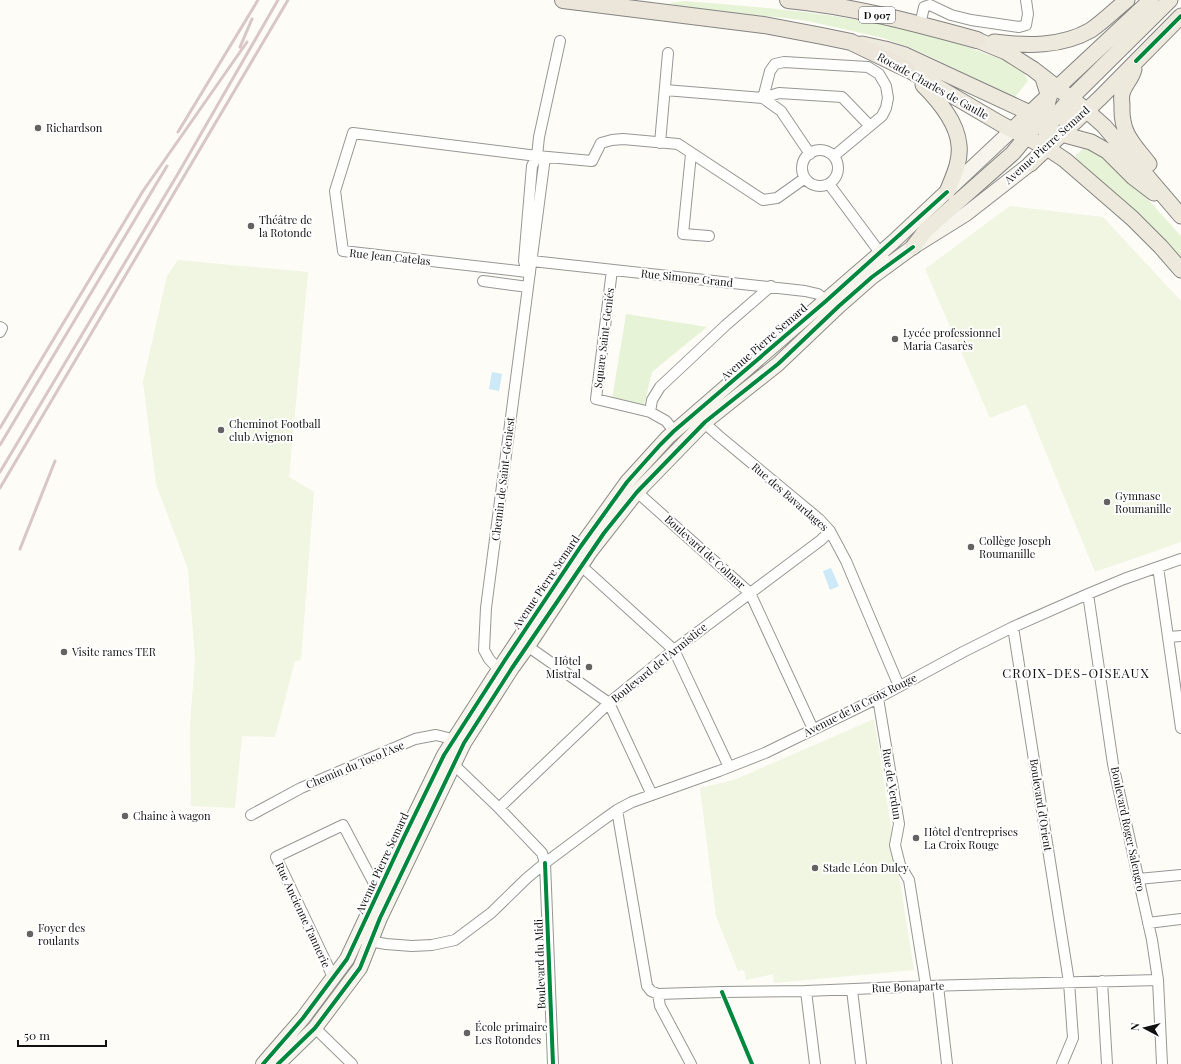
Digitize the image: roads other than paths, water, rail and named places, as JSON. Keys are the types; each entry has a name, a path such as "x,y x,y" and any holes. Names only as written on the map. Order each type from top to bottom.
{"highway":[{"name":"Rocade Charles de Gaulle","path":"563,0 764,25 851,42 907,69"},
{"name":"D 907","path":"788,0 811,2 852,9 977,40"}],"main road":[{"path":"977,40 1028,45 1057,42 1090,30 1127,0"},
{"name":"Avenue Pierre Semard","path":"278,1064 315,1028 360,968 363,962 363,940 378,891 459,741 502,673 524,643 577,562 627,482 674,431 699,418 778,364 832,304 884,259 947,192 1012,130 1039,124 1053,93 1152,0"},
{"path":"913,247 926,230 1008,158 1039,124 1070,99 1170,0"},
{"name":"Avenue Pierre Semard","path":"884,259 913,247 966,214 1030,164 1181,16"},
{"name":"D 907","path":"977,40 1006,52 1044,78 1053,93"},
{"path":"851,42 905,54 1039,124 1091,142 1107,151 1133,177 1180,215"},
{"path":"1136,60 1132,76 1126,84 1122,95 1121,118 1127,135 1159,177 1180,215"},
{"path":"907,69 938,100 951,120 957,133 959,145 958,158 955,174 947,192"},
{"name":"Rocade Charles de Gaulle","path":"907,69 1012,130 1039,124 1047,148 1066,160 1132,218 1161,247 1181,270"},
{"path":"1053,93 1070,99 1086,110 1104,126 1180,215"},
{"path":"1039,124 1075,115 1086,110"},
{"path":"1030,164 1051,160 1066,160"},
{"name":"Avenue Pierre Semard","path":"577,562 604,533 699,418"},
{"name":"Avenue Pierre Semard","path":"263,1064 303,1018 333,977 363,940 449,760"}],"street":[{"path":"920,25 924,7 930,5 951,15 972,20 1019,27 1026,25 1028,14 1026,0"},
{"name":"Chemin de Saint-Geniest","path":"528,273 532,261 541,157 540,137 560,41"},
{"path":"660,143 668,53"},
{"path":"763,98 770,71 775,64 784,62 868,67 879,74 886,86 888,98 886,108 882,116 834,156"},
{"path":"665,90 763,98 779,93 842,97 870,126"},
{"path":"763,98 781,112 810,154"},
{"name":"Rue Jean Catelas","path":"528,273 343,252 335,191 353,133 541,157"},
{"path":"541,157 592,160 601,143 612,140 623,139 678,144 763,200 777,198 805,178"},
{"path":"818,151 824,151 834,156 838,166 838,171 836,176 829,184 818,186 805,178 803,172 804,161 810,154 818,151"},
{"path":"691,154 683,234 709,236"},
{"name":"Chemin de Saint-Geniest","path":"502,673 489,659 484,650 486,608 528,287 528,273 524,261 532,166 541,157"},
{"path":"829,184 884,259"},
{"name":"Rue Simone Grand","path":"532,261 771,286 813,292 832,304"},
{"name":"Square Saint-Geniés","path":"612,270 596,399 650,412 666,421 674,431"},
{"path":"483,281 528,287"},
{"path":"650,412 652,400 660,387 726,325 771,286"},
{"path":"0,327 2,328 0,332"},
{"name":"Rue des Bavardages","path":"699,418 819,519 830,531 846,561 899,686"},
{"name":"Boulevard de Colmar","path":"637,492 750,593 813,729"},
{"name":"Boulevard de l'Armistice","path":"499,808 609,703 674,650 821,540 830,531"},
{"name":"Avenue de la Croix Rouge","path":"363,940 386,944 432,946 455,940 491,912 545,863 617,810 632,802 719,771 765,752 878,698 976,645 1013,627 1088,594 1181,559"},
{"path":"577,562 674,650 729,767"},
{"path":"1158,567 1181,728"},
{"name":"Boulevard Roger Salengro","path":"1088,594 1113,764 1148,923 1158,980 1162,1064"},
{"name":"Boulevard d'Orient","path":"1013,627 1070,982 1073,1038 1062,1064"},
{"path":"1169,637 1181,636"},
{"path":"524,643 609,703 652,795"},
{"name":"Rue de Verdun","path":"878,698 899,824 895,845 900,865 909,880 926,986"},
{"name":"Chemin du Toco l'Ase","path":"251,815 301,788 414,739 436,735 459,741"},
{"path":"449,760 499,808 542,853 545,863"},
{"path":"617,810 647,986 651,991 658,994 660,1006 691,1064"},
{"name":"Rue Ancienne Tannerie","path":"333,977 276,857 343,825 378,891"},
{"name":"Boulevard du Midi","path":"545,863 553,1064"},
{"path":"1138,879 1181,874"},
{"path":"1148,923 1181,919"},
{"name":"Rue Bonaparte","path":"658,994 852,990 926,986 1158,980"},
{"path":"1102,981 1107,1064"},
{"path":"938,986 947,1064"},
{"path":"852,990 861,1064"},
{"path":"806,991 816,1064"},
{"path":"315,1028 352,1064"}],"water":[{"path":"492,372 502,374 499,391 489,389"},
{"path":"831,568 839,586 830,590 823,571"}],"railway":[{"path":"178,132 258,0"},
{"path":"0,472 179,172 278,0"},
{"path":"0,488 288,0"},
{"path":"240,47 252,19"},
{"path":"0,428 143,191 247,42"},
{"path":"0,445 167,166"},
{"path":"20,549 55,461"}],"place":[{"name":"Richardson","path":"38,128"},
{"name":"Théâtre de la Rotonde","path":"251,226"},
{"name":"Lycée professionnel Maria Casarès","path":"895,339"},
{"name":"Cheminot Football club Avignon","path":"221,430"},
{"name":"Gymnase Roumanille","path":"1107,502"},
{"name":"Collège Joseph Roumanille","path":"971,547"},
{"name":"Visite rames TER","path":"64,652"},
{"name":"Hôtel Mistral","path":"589,667"},
{"name":"Chaine à wagon","path":"125,816"},
{"name":"Hôtel d'entreprises La Croix Rouge","path":"916,838"},
{"name":"Stade Léon Dulcy","path":"815,868"},
{"name":"Foyer des roulants","path":"30,934"},
{"name":"École primaire Les Rotondes","path":"467,1033"}],"district":[{"name":"CROIX-DES-OISEAUX","path":"1076,673"}]}
